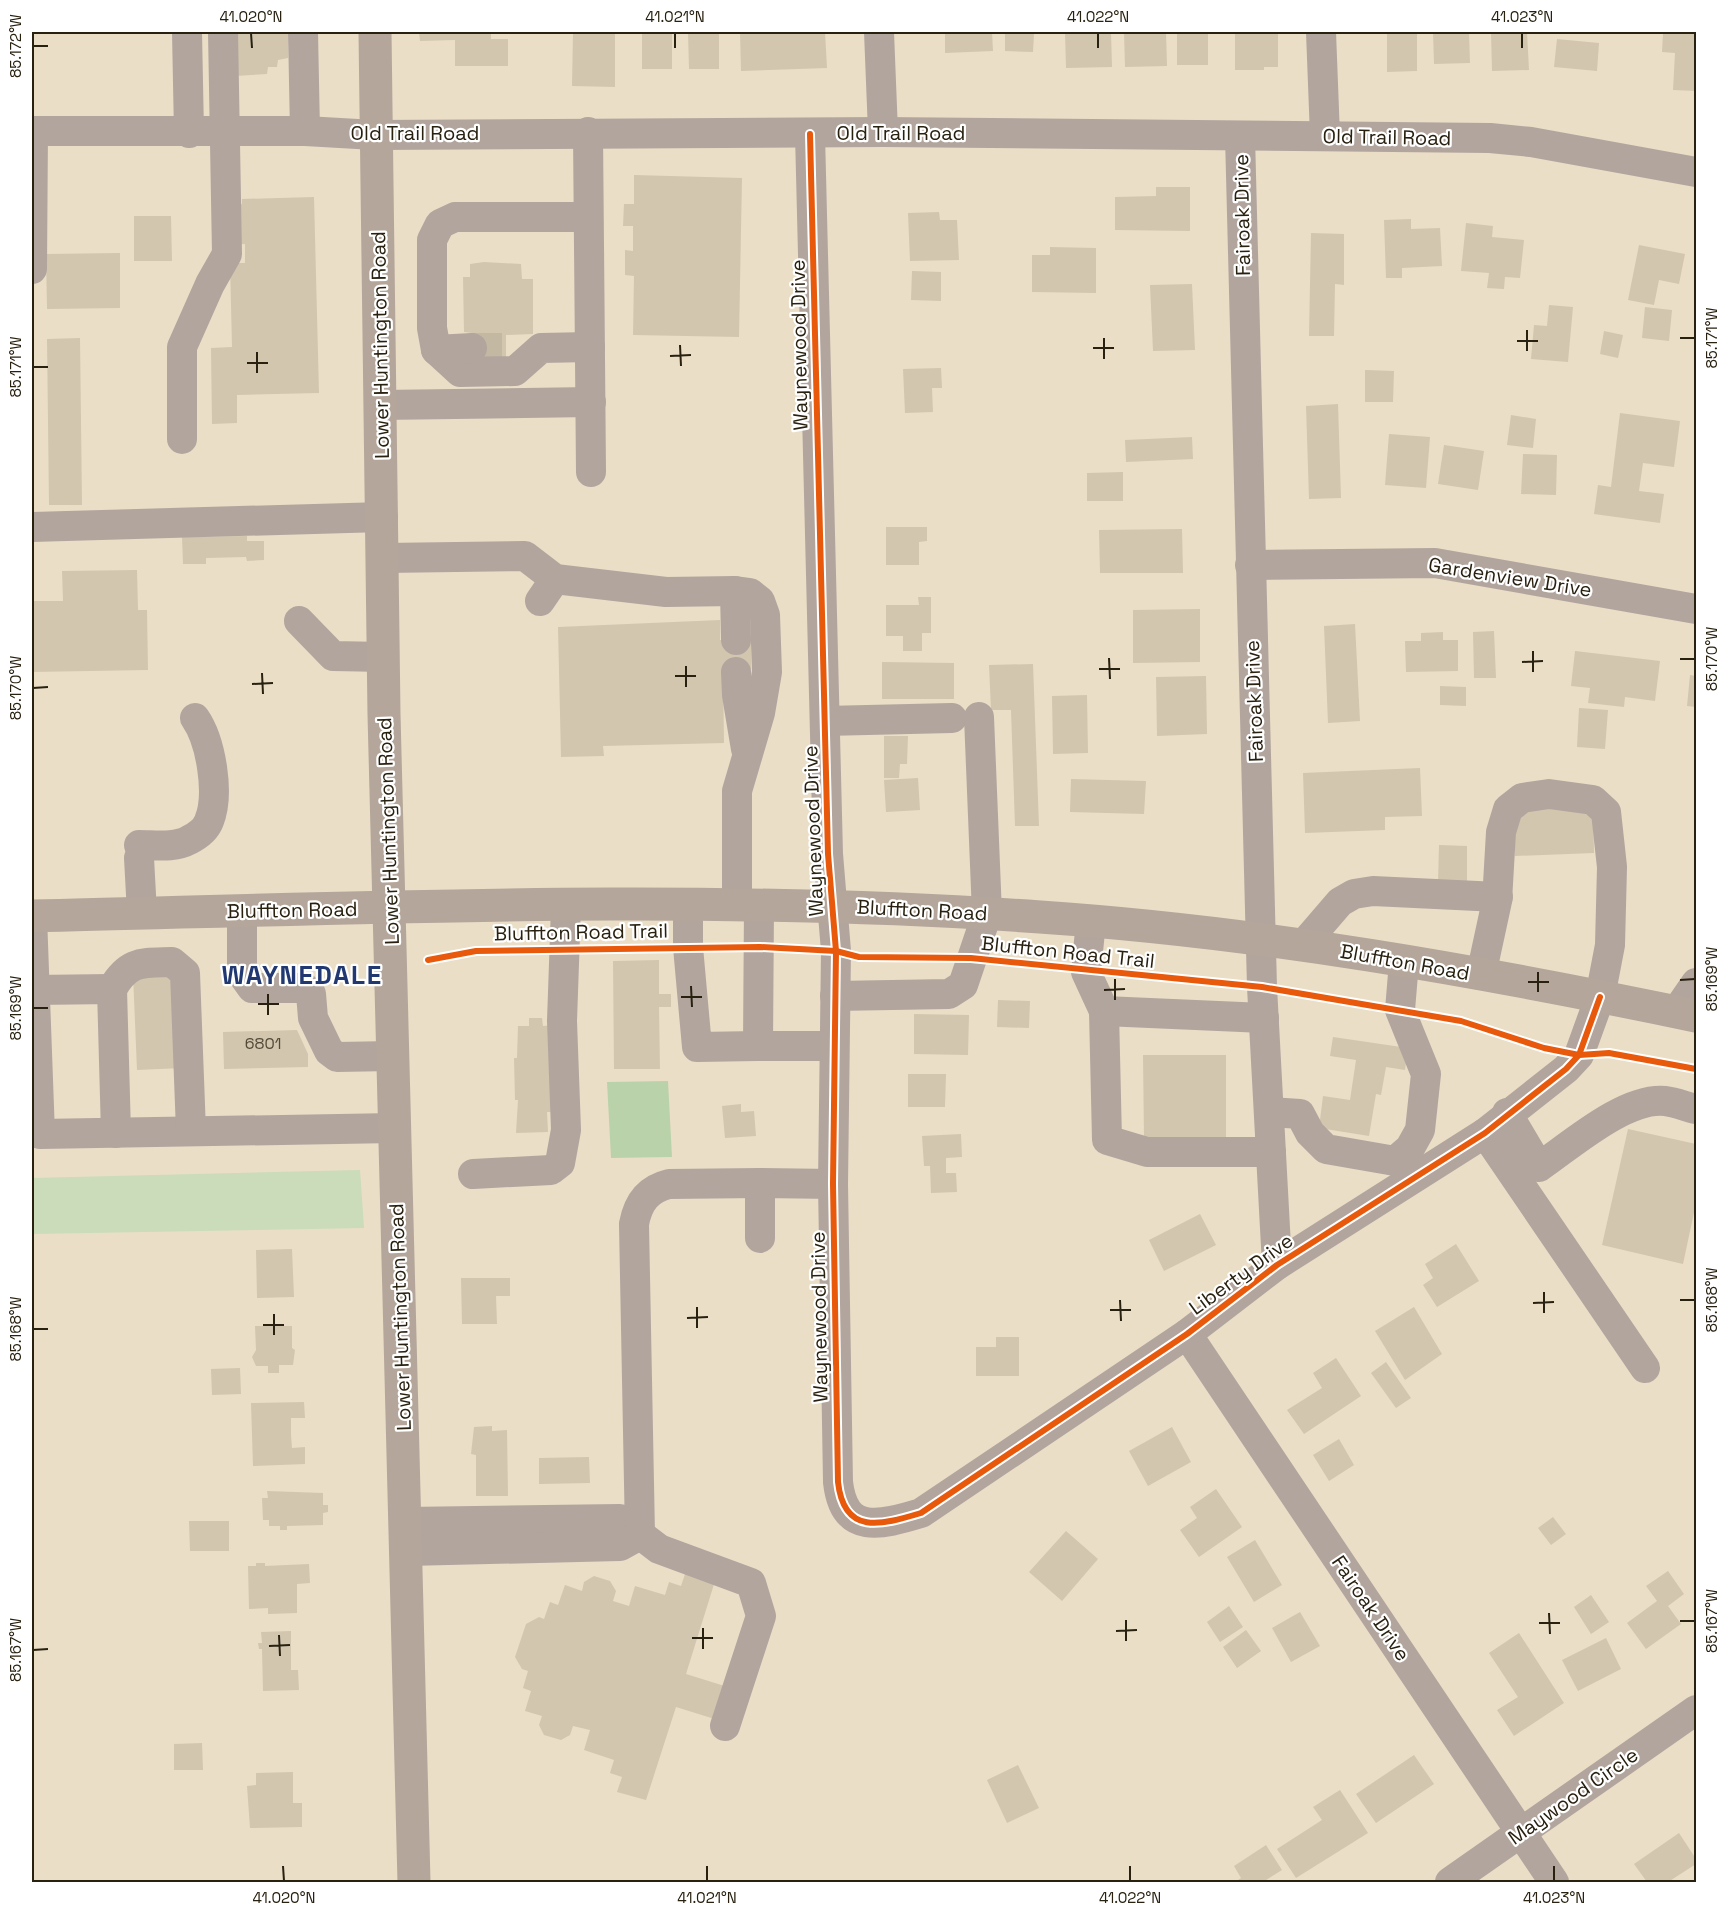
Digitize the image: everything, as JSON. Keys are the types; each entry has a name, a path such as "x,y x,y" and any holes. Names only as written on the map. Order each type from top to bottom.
{"main road":[{"name":"Lower Huntington Road","path":"375,32 384,657 414,1882"},
{"name":"Bluffton Road","path":"32,916 390,908 831,905 987,914 1091,921 1262,938 1480,975 1686,1014"}],"street":[{"path":"186,32 189,133"},
{"path":"182,439 182,347 210,284 227,254 223,32"},
{"path":"303,32 305,132"},
{"path":"879,32 883,132"},
{"path":"1321,32 1325,136"},
{"path":"32,131 32,269"},
{"name":"Old Trail Road","path":"32,131 305,132 375,135 883,132 1490,138 1531,142 1696,172"},
{"path":"588,132 591,472"},
{"name":"Waynewood Drive","path":"810,134 825,721 831,905 836,951 833,1184 838,1482 840,1498 847,1512 857,1521"},
{"name":"Fairoak Drive","path":"1240,136 1264,1018 1277,1265"},
{"path":"540,348 515,371 460,372 436,350 432,328 432,240 440,224 455,217 588,217"},
{"path":"436,350 472,348"},
{"path":"507,348 590,348"},
{"path":"381,405 591,402"},
{"path":"32,526 383,517"},
{"path":"384,558 525,556 548,590 735,591 750,593 760,601 765,615 767,672 760,713 737,791 759,1046"},
{"name":"Gardenview Drive","path":"1250,565 1435,563 1696,609"},
{"path":"735,591 736,640"},
{"path":"299,621 333,656 384,657"},
{"path":"736,672 737,695 747,755"},
{"path":"825,721 966,717 987,914 963,985 950,994 835,996"},
{"path":"142,913 139,852 187,841 204,829 209,821 212,805 210,748 204,730 195,718"},
{"name":"Liberty Drive","path":"857,1521 895,1521 921,1513 1187,1334 1277,1265 1485,1133 1507,1113 1566,1069 1579,1055 1600,997 1610,945 1612,867 1606,812 1593,800 1549,794 1522,798 1508,809 1501,832 1498,897 1480,975"},
{"path":"1304,945 1340,902 1354,894 1373,891 1498,897"},
{"path":"473,1174 551,1170 560,1163 566,1130 562,1021 566,906"},
{"path":"688,906 688,947 697,1047 833,1046"},
{"path":"242,911 242,974 252,988 305,988 311,994 313,1018 329,1051 337,1057 393,1056"},
{"path":"32,916 40,1134 395,1128"},
{"path":"1091,921 1086,972 1104,1011 1107,1140 1147,1152 1271,1152"},
{"path":"116,1132 112,989 123,973 137,963 172,962 185,973 191,1131"},
{"path":"1269,1112 1300,1114 1310,1133 1326,1149 1395,1161 1410,1148 1420,1130 1426,1074 1400,1010 1404,962"},
{"path":"1686,1014 1696,983"},
{"path":"34,990 112,989"},
{"path":"1104,1011 1264,1018"},
{"path":"1507,1113 1539,1167 1602,1124 1634,1106 1664,1101 1696,1110"},
{"path":"1485,1133 1645,1368"},
{"path":"760,1183 760,1238"},
{"path":"640,1535 634,1224 636,1210 643,1198 655,1187 669,1184 833,1184"},
{"name":"Fairoak Drive","path":"1187,1334 1554,1882"},
{"path":"406,1537 620,1546 640,1535"},
{"path":"640,1535 659,1549 751,1583 761,1616 725,1726"},
{"name":"Maywood Circle","path":"1450,1882 1696,1710"}],"green space":[{"path":"668,1081 672,1157 611,1158 607,1082"},
{"path":"360,1170 364,1228 32,1234 32,1178"}],"building":[{"path":"233,32 288,32 288,58 278,60 277,67 268,67 267,74 235,76"},
{"path":"419,32 491,32 491,39 508,39 508,66 455,66 455,40 420,41"},
{"path":"573,32 615,32 615,87 572,86"},
{"path":"642,32 672,32 672,69 642,69"},
{"path":"688,32 719,32 719,69 689,69"},
{"path":"740,32 825,32 827,68 741,71"},
{"path":"992,32 993,51 945,53 945,34"},
{"path":"1065,32 1111,32 1112,67 1066,68"},
{"path":"1124,32 1166,32 1167,66 1125,67"},
{"path":"1177,32 1208,32 1208,65 1177,65"},
{"path":"1235,32 1278,32 1278,67 1264,67 1264,70 1235,70"},
{"path":"1387,32 1417,32 1417,71 1387,72"},
{"path":"1433,32 1469,32 1470,63 1434,64"},
{"path":"1491,32 1527,32 1529,70 1492,71"},
{"path":"1005,33 1034,34 1033,52 1005,51"},
{"path":"1663,33 1696,34 1696,91 1673,90 1675,53 1662,52"},
{"path":"1557,39 1599,43 1597,71 1554,67"},
{"path":"634,175 742,178 739,337 633,335 634,276 625,275 625,250 633,251 633,226 623,226 624,204 634,204"},
{"path":"1156,187 1190,187 1190,231 1115,230 1115,197 1156,196"},
{"path":"314,197 319,393 237,395 237,423 212,424 211,348 232,347 230,263 245,263 245,244 228,245 228,205 242,204 242,199"},
{"path":"939,212 940,220 957,220 959,260 910,261 908,213"},
{"path":"134,216 171,216 172,261 134,261"},
{"path":"1411,219 1411,229 1440,228 1442,266 1402,268 1402,278 1386,278 1384,220"},
{"path":"1466,223 1493,226 1492,237 1524,240 1520,278 1505,277 1504,289 1487,288 1489,273 1461,271"},
{"path":"1311,233 1344,234 1344,285 1335,284 1334,336 1309,336"},
{"path":"1639,245 1685,254 1679,284 1659,280 1654,305 1628,300"},
{"path":"1050,247 1096,248 1096,293 1032,292 1032,255 1050,255"},
{"path":"120,253 120,308 47,309 46,254"},
{"path":"484,262 521,264 522,279 533,279 533,334 506,335 506,362 472,362 472,333 464,332 463,277 470,277 470,264"},
{"path":"912,271 941,272 941,301 911,300"},
{"path":"1192,284 1195,350 1153,351 1150,285"},
{"path":"1549,305 1573,307 1568,362 1531,359 1534,325 1547,326"},
{"path":"1645,307 1672,310 1669,341 1642,338"},
{"path":"1604,331 1623,335 1618,358 1600,354"},
{"path":"80,338 82,505 49,505 47,339"},
{"path":"941,368 942,388 932,388 933,412 905,413 903,369"},
{"path":"1365,370 1394,371 1393,402 1365,402"},
{"path":"1338,404 1341,498 1309,499 1306,406"},
{"path":"1620,413 1680,421 1674,467 1643,463 1639,491 1664,494 1660,523 1594,514 1598,485 1611,487"},
{"path":"1511,415 1536,419 1533,448 1507,445"},
{"path":"1389,434 1430,437 1426,488 1385,485"},
{"path":"1192,437 1193,459 1126,462 1125,440"},
{"path":"1444,445 1484,451 1478,490 1438,484"},
{"path":"1523,454 1557,455 1556,495 1521,494"},
{"path":"1123,472 1123,501 1087,501 1087,473"},
{"path":"886,527 927,527 927,541 919,542 919,565 886,565"},
{"path":"1182,529 1183,573 1100,573 1099,530"},
{"path":"247,536 247,541 264,541 264,560 247,561 246,557 206,558 206,564 183,564 182,537"},
{"path":"137,570 138,610 147,610 148,670 32,672 32,601 63,601 62,571"},
{"path":"918,597 931,597 931,633 922,633 922,651 903,651 903,636 886,636 886,605 919,605"},
{"path":"1200,609 1200,662 1133,663 1133,610"},
{"path":"720,620 720,640 751,639 751,672 723,673 724,743 603,746 604,756 561,757 558,627"},
{"path":"1355,624 1360,721 1328,723 1324,626"},
{"path":"1494,631 1496,678 1474,678 1473,632"},
{"path":"1443,632 1443,640 1458,640 1458,671 1406,672 1405,641 1421,641 1421,633"},
{"path":"1575,651 1660,661 1655,701 1625,697 1624,707 1588,703 1590,688 1571,686"},
{"path":"882,662 954,663 954,699 882,699"},
{"path":"1033,664 1039,826 1015,826 1011,710 991,710 989,665"},
{"path":"1690,675 1696,676 1696,707 1687,706"},
{"path":"1206,676 1207,734 1157,736 1156,677"},
{"path":"1440,686 1466,687 1466,706 1440,705"},
{"path":"1087,695 1088,753 1053,754 1052,696"},
{"path":"1579,708 1608,710 1605,749 1577,747"},
{"path":"884,736 908,736 907,764 900,764 899,778 884,778"},
{"path":"1420,768 1422,816 1385,817 1385,830 1305,833 1303,773"},
{"path":"918,778 920,810 886,812 884,780"},
{"path":"1071,779 1146,781 1144,814 1070,812"},
{"path":"1593,807 1594,853 1515,856 1514,810"},
{"path":"1439,845 1467,846 1467,885 1438,884"},
{"path":"659,960 659,994 671,994 671,1007 659,1007 660,1069 614,1069 613,961"},
{"path":"175,973 182,1068 137,1070 133,974"},
{"path":"998,1000 1030,1001 1029,1028 997,1027"},
{"path":"914,1014 969,1015 968,1055 914,1054"},
{"path":"529,1018 542,1018 543,1026 555,1025 558,1112 547,1112 548,1132 516,1133 518,1100 515,1100 514,1058 517,1058 518,1026 529,1026"},
{"path":"297,1030 308,1054 308,1067 224,1069 223,1032"},
{"path":"1333,1037 1408,1048 1405,1070 1386,1067 1381,1095 1376,1094 1369,1136 1319,1128 1323,1096 1350,1100 1356,1060 1330,1056"},
{"path":"1143,1055 1226,1055 1226,1137 1144,1138"},
{"path":"908,1074 946,1074 945,1107 908,1107"},
{"path":"741,1104 741,1112 754,1111 756,1136 725,1138 722,1106"},
{"path":"1628,1129 1696,1144 1696,1203 1683,1264 1602,1245"},
{"path":"961,1134 962,1157 946,1158 946,1173 956,1173 957,1192 931,1193 930,1166 924,1166 922,1136"},
{"path":"1200,1214 1216,1245 1164,1271 1149,1240"},
{"path":"1456,1244 1479,1281 1437,1307 1423,1285 1433,1278 1425,1264"},
{"path":"292,1249 294,1297 257,1298 256,1250"},
{"path":"461,1278 510,1278 510,1296 496,1296 497,1324 462,1324"},
{"path":"1414,1307 1442,1354 1405,1380 1375,1331"},
{"path":"255,1326 292,1326 292,1348 295,1350 293,1365 279,1365 279,1373 268,1373 268,1366 256,1366 252,1357 256,1350"},
{"path":"996,1337 1019,1337 1019,1376 976,1376 976,1347 996,1347"},
{"path":"1336,1358 1361,1396 1304,1434 1287,1410 1322,1388 1313,1373"},
{"path":"1386,1362 1411,1398 1396,1408 1371,1373"},
{"path":"240,1368 241,1394 212,1395 211,1369"},
{"path":"304,1402 305,1418 291,1418 291,1435 292,1448 305,1447 305,1464 253,1466 251,1403"},
{"path":"492,1426 492,1431 507,1430 508,1496 476,1496 476,1455 471,1454 474,1427"},
{"path":"1172,1427 1191,1462 1148,1486 1129,1451"},
{"path":"1339,1439 1354,1465 1329,1481 1313,1455"},
{"path":"589,1457 590,1483 539,1484 539,1458"},
{"path":"1216,1489 1242,1527 1199,1557 1180,1530 1197,1518 1190,1507"},
{"path":"267,1491 323,1493 323,1505 328,1505 328,1512 323,1513 323,1525 287,1526 287,1530 280,1530 280,1526 269,1526 269,1520 263,1520 262,1498 268,1498"},
{"path":"1553,1517 1566,1534 1551,1545 1538,1528"},
{"path":"189,1521 229,1521 229,1551 190,1551"},
{"path":"1066,1531 1098,1559 1062,1601 1029,1572"},
{"path":"1255,1540 1282,1585 1254,1602 1227,1557"},
{"path":"256,1563 265,1563 265,1566 309,1564 310,1583 297,1584 297,1613 268,1614 268,1608 249,1609 248,1566 256,1566"},
{"path":"686,1571 715,1581 686,1674 731,1688 721,1721 676,1707 646,1800 617,1792 622,1777 610,1773 614,1760 584,1750 590,1730 573,1726 570,1735 561,1740 544,1735 539,1725 542,1716 525,1711 531,1691 523,1688 528,1671 522,1669 515,1657 526,1624 539,1617 544,1619 550,1602 558,1605 565,1585 582,1591 584,1582 594,1576 610,1581 616,1591 613,1601 629,1606 635,1586 665,1595 669,1582 681,1586"},
{"path":"1668,1571 1684,1594 1668,1606 1681,1624 1646,1649 1627,1623 1657,1601 1646,1586"},
{"path":"1591,1595 1609,1622 1591,1634 1574,1607"},
{"path":"1229,1606 1243,1627 1220,1642 1207,1622"},
{"path":"1300,1612 1320,1646 1291,1662 1272,1628"},
{"path":"1246,1630 1261,1651 1237,1668 1223,1647"},
{"path":"291,1631 291,1670 298,1670 299,1690 263,1691 262,1649 259,1649 258,1643 262,1643 261,1632"},
{"path":"1519,1633 1564,1703 1514,1736 1497,1710 1518,1697 1489,1653"},
{"path":"1606,1638 1621,1669 1578,1691 1562,1660"},
{"path":"202,1743 203,1770 174,1770 174,1744"},
{"path":"1414,1755 1434,1784 1376,1823 1356,1794"},
{"path":"1018,1765 1039,1808 1007,1823 987,1780"},
{"path":"293,1772 293,1803 302,1803 302,1827 250,1828 247,1786 256,1785 256,1773"},
{"path":"1340,1790 1368,1833 1296,1878 1277,1849 1322,1820 1313,1807"},
{"path":"1679,1833 1696,1859 1696,1864 1668,1882 1647,1882 1634,1864"},
{"path":"1266,1845 1282,1870 1263,1882 1235,1882 1241,1878 1234,1866"}],"tunnel":[{"path":"472,348 507,348"}],"cycle path":[{"path":"810,134 828,854 836,951 833,1184 838,1482 848,1511 856,1519 879,1523 921,1513 1187,1334 1277,1265 1485,1133 1566,1069 1579,1055 1600,997"},
{"name":"Bluffton Road Trail","path":"428,960 476,951 760,947 836,951 859,957 971,958 1262,987 1461,1021 1544,1048 1579,1055 1609,1053 1696,1069"}],"district":[{"name":"WAYNEDALE","path":"302,975"}]}
